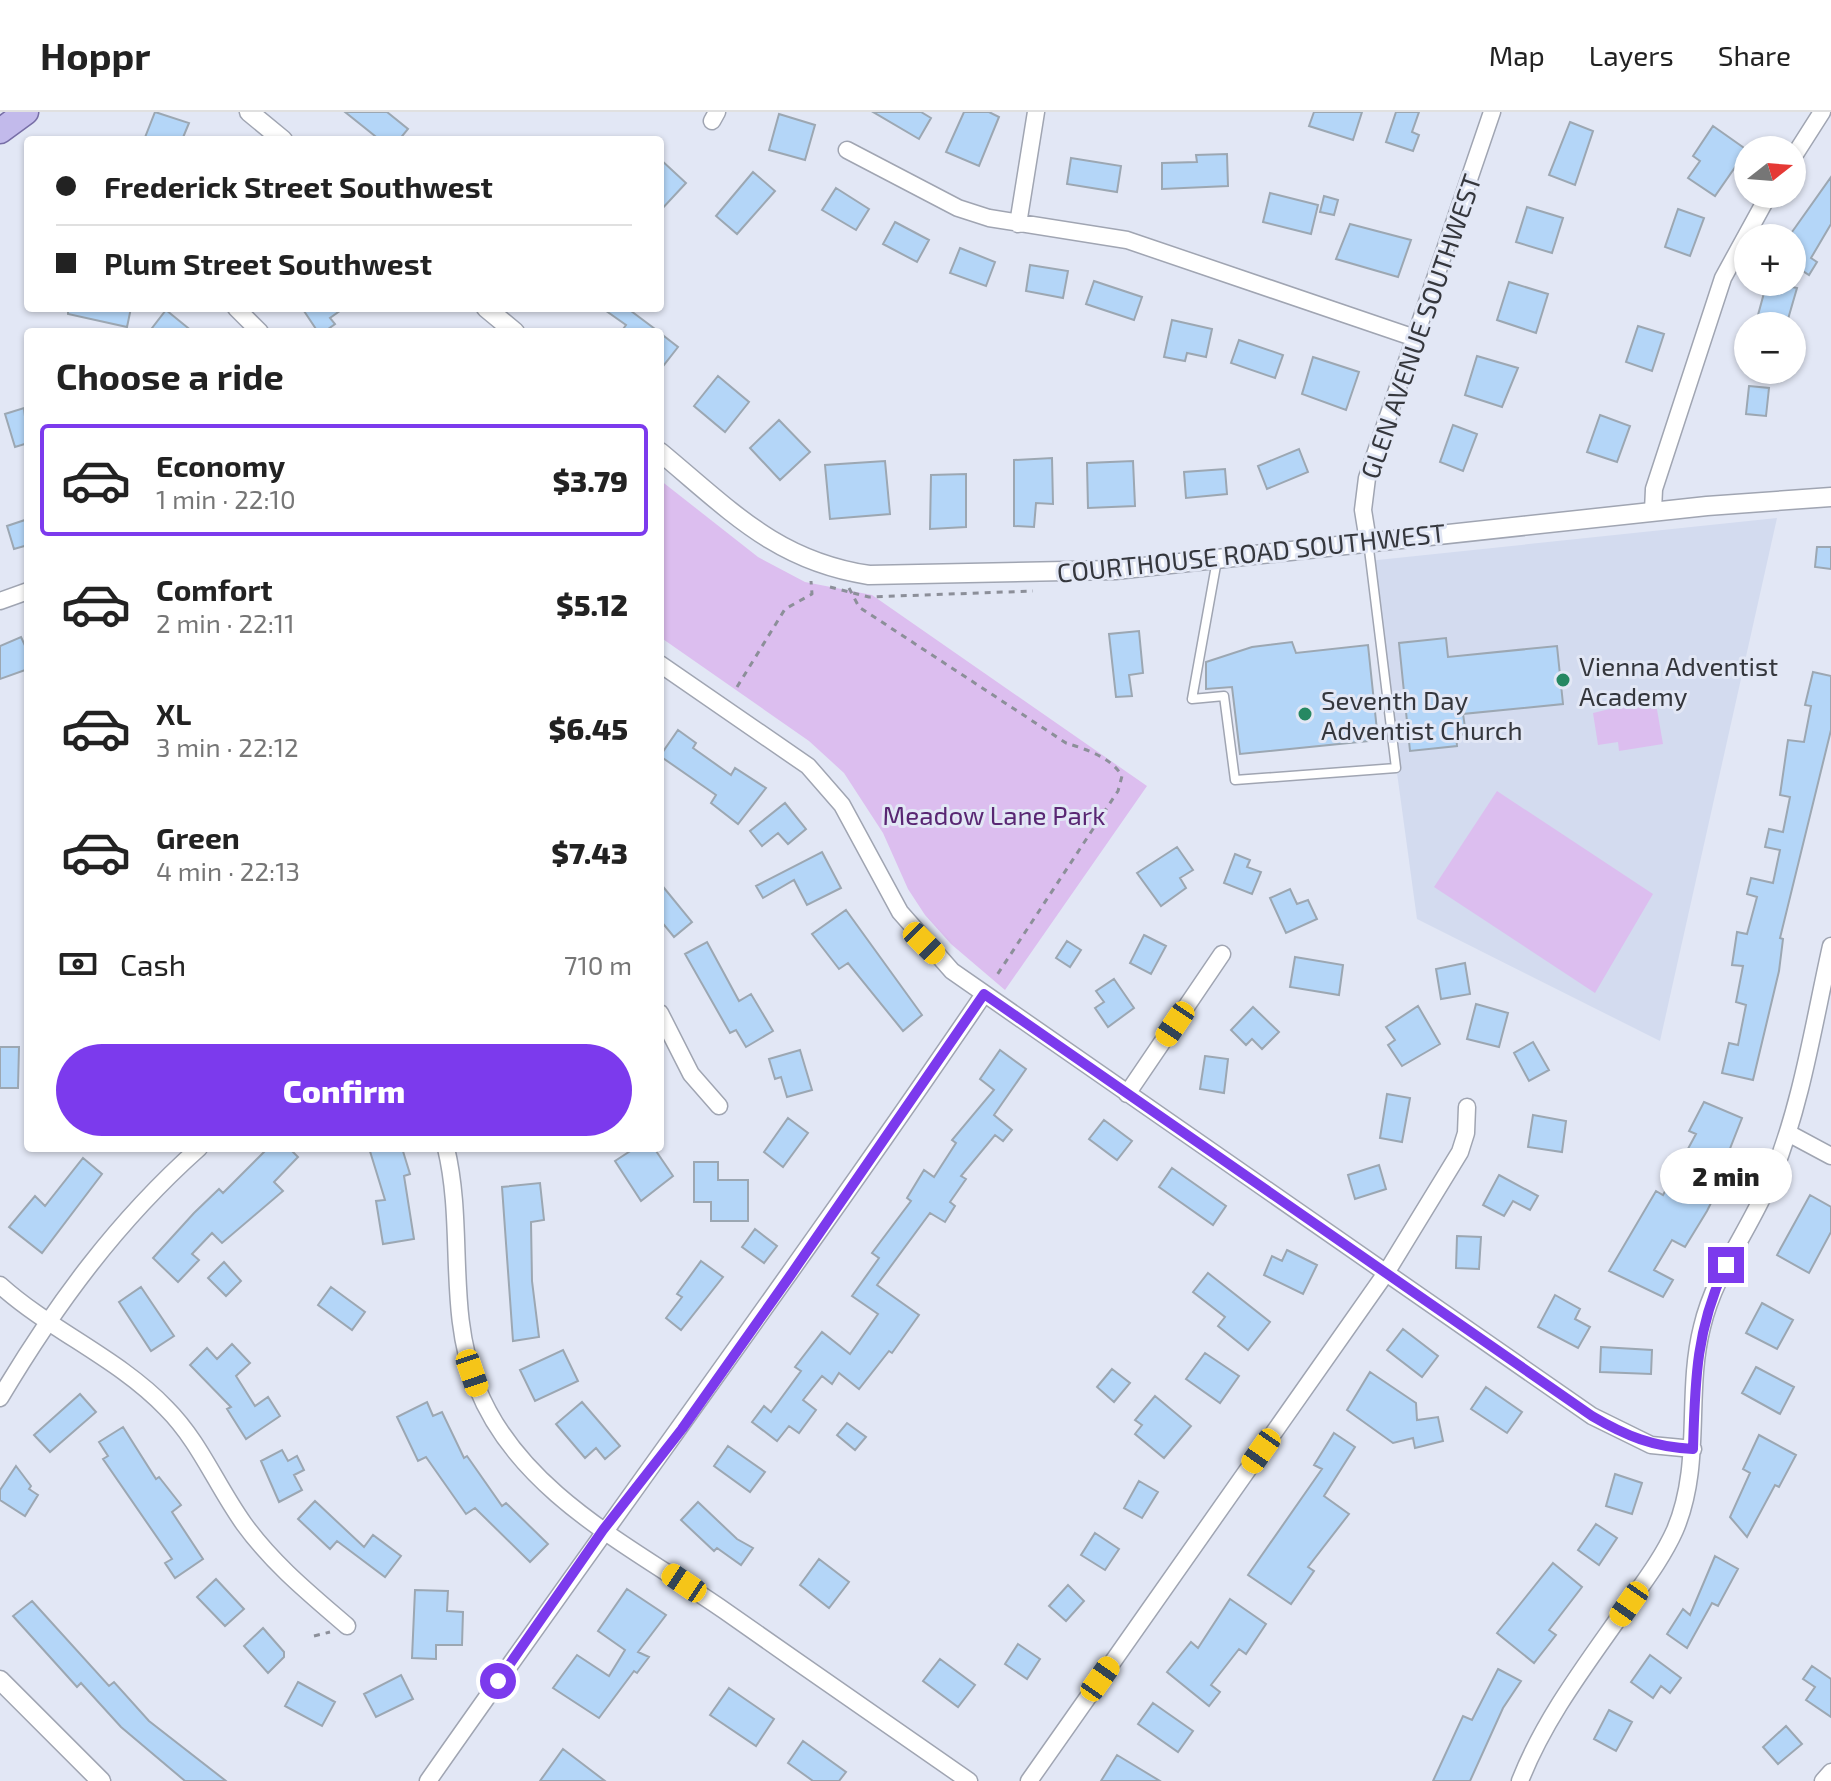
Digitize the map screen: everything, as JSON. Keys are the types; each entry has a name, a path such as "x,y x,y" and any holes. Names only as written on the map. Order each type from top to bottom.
{"main road":[{"path":"0,131 26,112"}],"street":[{"path":"249,112 278,136"},
{"path":"1018,224 1036,112"},
{"name":"GLEN AVENUE SOUTHWEST","path":"1368,541 1364,489 1492,112"},
{"path":"1806,137 1822,112"},
{"path":"847,150 958,208 1018,224 1085,230 1127,240 1415,338"},
{"path":"1653,511 1654,489 1723,278 1761,208"},
{"path":"240,312 256,328"},
{"path":"491,312 510,328"},
{"name":"COURTHOUSE ROAD SOUTHWEST","path":"664,455 783,549 848,572 869,575 1058,573 1217,559 1653,511 1831,497"},
{"path":"0,601 24,592"},
{"path":"664,667 808,766 828,785 900,912 952,971 1592,1416 1651,1445 1693,1449"},
{"path":"1520,1781 1565,1695 1661,1558 1686,1498 1693,1449 1696,1361 1702,1327 1712,1295 1771,1179 1788,1133 1831,946"},
{"path":"1127,1094 1222,954"},
{"path":"428,1781 603,1530 709,1391 984,994"},
{"path":"664,1021 691,1074 719,1106"},
{"path":"1029,1781 1386,1273 1460,1152 1466,1133 1467,1107"},
{"path":"1788,1133 1831,1156"},
{"path":"0,1398 45,1322 118,1228 195,1152"},
{"path":"447,1152 455,1199 460,1325 477,1389 498,1428 532,1471 603,1530 969,1781"},
{"path":"0,1285 45,1322 138,1383 165,1406 197,1445 242,1521 265,1552 347,1626"},
{"path":"0,1680 101,1781"},
{"path":"1823,1781 1831,1772"}],"lane":[{"path":"1217,559 1192,699 1224,696 1235,780 1396,768 1368,541"}],"path":[{"path":"848,572 848,586 859,607 1066,743 1090,751 1117,768 1122,776 1118,791 984,994"},
{"path":"737,687 785,609 812,594 811,581"}],"shaded area":[{"name":"Vienna Adventist Academy","path":"1777,518 1660,1041 1417,919 1368,561"}],"green space":[{"name":"Meadow Lane Park","path":"664,483 758,557 805,582 872,595 1147,786 1005,990 951,944 925,915 908,889 883,833 844,773 809,741 664,640"},
{"path":"1655,698 1663,744 1619,751 1618,742 1598,745 1593,713"},
{"path":"1497,791 1653,894 1595,993 1434,887"}],"building":[{"path":"155,112 189,123 184,136 146,136"},
{"path":"345,112 387,112 408,129 402,136 375,136"},
{"path":"873,112 921,112 931,118 919,139"},
{"path":"964,112 989,112 999,117 979,166 946,152"},
{"path":"1314,112 1362,112 1353,140 1309,126"},
{"path":"1396,112 1419,112 1412,132 1419,135 1413,151 1386,142"},
{"path":"779,114 815,125 805,160 769,150"},
{"path":"1570,122 1593,131 1575,185 1549,175"},
{"path":"1713,126 1734,141 1734,169 1715,196 1688,178 1700,161 1693,156"},
{"path":"1227,154 1228,186 1162,189 1162,163 1197,162 1196,155"},
{"path":"1071,158 1121,166 1117,192 1067,184"},
{"path":"664,163 686,183 664,207"},
{"path":"753,172 775,191 737,234 716,216"},
{"path":"1831,177 1831,224 1811,258 1817,262 1809,275 1806,273 1806,224 1798,224"},
{"path":"836,188 869,209 856,230 822,210"},
{"path":"1270,193 1318,205 1311,234 1263,222"},
{"path":"1324,196 1338,200 1334,215 1320,212"},
{"path":"1527,207 1563,218 1552,253 1516,242"},
{"path":"1678,209 1704,218 1690,256 1665,247"},
{"path":"895,222 929,240 917,262 883,244"},
{"path":"1350,224 1411,240 1398,277 1336,259"},
{"path":"960,248 995,262 986,286 950,273"},
{"path":"1030,265 1068,271 1063,298 1026,291"},
{"path":"1094,281 1142,297 1134,320 1086,304"},
{"path":"1509,282 1548,294 1536,333 1497,320"},
{"path":"1763,296 1795,296 1790,312 1759,312"},
{"path":"68,312 130,312 127,327"},
{"path":"164,312 168,312 188,328 152,328"},
{"path":"305,312 338,312 330,318 335,324 330,328 315,328"},
{"path":"608,312 632,312 654,328 624,328 626,325"},
{"path":"1172,320 1212,329 1206,357 1187,353 1185,361 1164,357"},
{"path":"1638,326 1664,334 1652,371 1626,362"},
{"path":"664,336 678,347 664,365"},
{"path":"1239,340 1283,355 1275,378 1231,363"},
{"path":"1477,356 1518,368 1502,407 1465,395"},
{"path":"1313,357 1359,372 1346,410 1302,394"},
{"path":"718,376 749,402 725,432 694,406"},
{"path":"1749,386 1769,388 1766,416 1746,414"},
{"path":"24,408 24,444 15,447 5,414"},
{"path":"1600,415 1630,426 1617,462 1587,452"},
{"path":"779,420 810,452 780,480 750,448"},
{"path":"1453,425 1477,434 1463,471 1440,462"},
{"path":"1299,449 1308,472 1267,489 1258,466"},
{"path":"1052,458 1053,504 1036,503 1034,527 1014,526 1014,460"},
{"path":"885,461 890,514 830,519 825,465"},
{"path":"1133,461 1135,506 1088,508 1087,463"},
{"path":"1225,469 1227,494 1186,498 1184,472"},
{"path":"966,474 966,527 930,529 931,475"},
{"path":"24,520 24,546 14,549 7,526"},
{"path":"1817,547 1831,547 1831,569 1815,567"},
{"path":"1139,631 1143,673 1129,675 1132,696 1116,697 1109,634"},
{"path":"21,637 24,643 24,670 0,679 0,646"},
{"name":"Vienna Adventist Academy","path":"1446,638 1448,657 1557,646 1563,704 1463,714 1466,734 1456,735 1457,746 1410,751 1399,643"},
{"name":"Seventh Day Adventist Church","path":"1292,642 1296,653 1368,645 1378,740 1240,754 1232,687 1206,689 1206,662 1252,647"},
{"path":"1813,672 1831,676 1831,730 1780,938 1783,939 1779,971 1753,1080 1722,1073 1729,1043 1738,1045 1746,1005 1736,1002 1743,966 1732,965 1737,932 1747,934 1757,897 1747,894 1751,878 1773,883 1780,850 1765,847 1769,829 1783,832 1790,797 1780,795 1788,740 1804,742 1811,706 1805,705"},
{"path":"678,730 696,743 693,748 731,775 735,768 766,788 738,824 711,803 716,795 664,759 664,750"},
{"path":"785,803 806,829 788,844 778,833 762,846 750,831"},
{"path":"1177,847 1193,870 1180,878 1186,888 1161,906 1137,873"},
{"path":"822,852 841,888 807,905 794,880 763,898 756,886"},
{"path":"1235,854 1250,860 1247,867 1261,872 1252,894 1224,883"},
{"path":"664,888 692,922 674,937 664,925"},
{"path":"1290,889 1297,904 1308,900 1317,919 1286,933 1270,898"},
{"path":"846,910 922,1015 903,1031 848,963 839,969 812,934"},
{"path":"1144,935 1166,946 1151,974 1130,963"},
{"path":"1067,941 1081,950 1070,967 1056,958"},
{"path":"707,942 739,1001 751,994 773,1031 746,1047 736,1030 730,1033 685,954"},
{"path":"1295,957 1343,965 1339,995 1290,987"},
{"path":"1465,963 1470,994 1441,999 1436,969"},
{"path":"1114,979 1134,1008 1108,1027 1095,1008 1104,1002 1096,991"},
{"path":"1476,1004 1508,1013 1499,1047 1467,1039"},
{"path":"1418,1006 1440,1044 1402,1066 1388,1045 1395,1040 1386,1027"},
{"path":"1253,1007 1279,1032 1262,1049 1252,1039 1246,1045 1231,1030"},
{"path":"1533,1042 1549,1070 1529,1081 1514,1053"},
{"path":"0,1047 19,1047 18,1088 0,1088"},
{"path":"800,1050 812,1090 787,1097 781,1077 775,1079 769,1059"},
{"path":"1000,1050 1026,1069 994,1115 1012,1130 1003,1141 995,1135 961,1176 966,1179 950,1202 955,1206 945,1222 930,1213 877,1285 919,1315 892,1353 889,1351 859,1389 839,1373 832,1384 822,1376 803,1400 816,1410 799,1433 789,1426 777,1441 752,1422 764,1406 771,1412 801,1371 795,1367 822,1332 850,1354 878,1314 852,1296 879,1258 872,1253 911,1201 907,1198 924,1170 934,1177 956,1143 952,1140 994,1090 980,1079"},
{"path":"1205,1056 1228,1059 1224,1093 1200,1089"},
{"path":"1387,1094 1410,1098 1402,1142 1380,1138"},
{"path":"1704,1102 1742,1118 1722,1169 1727,1171 1707,1211 1685,1247 1672,1240 1654,1270 1673,1280 1663,1297 1609,1271 1656,1191 1663,1195 1696,1134 1689,1131"},
{"path":"1533,1115 1566,1121 1562,1152 1528,1147"},
{"path":"788,1118 808,1133 783,1167 764,1152"},
{"path":"1104,1120 1132,1141 1117,1160 1089,1139"},
{"path":"264,1152 293,1152 298,1157 274,1182 283,1191 222,1243 212,1233 192,1254 199,1260 178,1282 153,1258 219,1189 223,1193"},
{"path":"370,1152 403,1152 410,1174 404,1176 414,1239 383,1244 376,1201 385,1200"},
{"path":"629,1152 657,1152 673,1176 641,1201 615,1161"},
{"path":"83,1158 102,1174 42,1253 9,1227 35,1196 45,1206"},
{"path":"694,1162 718,1162 718,1180 748,1180 748,1221 711,1221 711,1202 694,1202"},
{"path":"1379,1165 1386,1189 1355,1199 1348,1175"},
{"path":"1172,1168 1226,1206 1213,1225 1159,1187"},
{"path":"1499,1175 1538,1196 1530,1210 1513,1201 1504,1216 1483,1205"},
{"path":"540,1183 544,1220 531,1222 532,1281 539,1337 513,1341 502,1187"},
{"path":"1810,1195 1831,1207 1831,1232 1809,1273 1777,1255"},
{"path":"755,1229 777,1246 764,1263 742,1247"},
{"path":"1457,1236 1481,1237 1479,1269 1456,1268"},
{"path":"1287,1250 1317,1265 1303,1294 1264,1275 1272,1256 1282,1261"},
{"path":"701,1261 723,1277 681,1330 666,1318 682,1297 677,1294"},
{"path":"224,1262 241,1281 226,1296 208,1278"},
{"path":"1208,1273 1270,1322 1248,1350 1218,1326 1225,1317 1193,1292"},
{"path":"141,1287 174,1336 151,1351 119,1302"},
{"path":"331,1287 365,1312 352,1330 318,1305"},
{"path":"1555,1295 1580,1309 1575,1319 1590,1327 1578,1348 1538,1327"},
{"path":"1762,1303 1793,1320 1777,1349 1746,1333"},
{"path":"1403,1329 1438,1356 1422,1377 1387,1350"},
{"path":"232,1344 250,1363 236,1376 255,1406 268,1397 280,1416 246,1439 227,1409 231,1407 190,1365 207,1348 217,1359"},
{"path":"1601,1347 1652,1350 1651,1374 1600,1372"},
{"path":"563,1350 578,1381 535,1401 520,1370"},
{"path":"1205,1353 1239,1376 1220,1403 1186,1379"},
{"path":"1756,1367 1794,1387 1780,1414 1742,1393"},
{"path":"1112,1369 1130,1383 1114,1402 1097,1387"},
{"path":"1370,1372 1416,1403 1417,1420 1438,1417 1443,1441 1415,1448 1413,1438 1393,1443 1347,1410"},
{"path":"1486,1387 1522,1412 1507,1433 1471,1409"},
{"path":"80,1394 96,1412 50,1452 34,1435"},
{"path":"1155,1396 1191,1426 1164,1458 1135,1434 1142,1425 1135,1420"},
{"path":"427,1402 433,1416 442,1412 464,1458 467,1456 502,1506 506,1503 548,1544 530,1562 475,1508 466,1514 426,1457 418,1461 397,1417"},
{"path":"582,1402 620,1446 605,1459 596,1448 585,1458 556,1424"},
{"path":"847,1423 866,1437 855,1450 837,1435"},
{"path":"123,1427 156,1479 159,1477 181,1505 172,1512 203,1559 175,1578 165,1563 172,1559 103,1459 108,1456 99,1442"},
{"path":"1334,1433 1355,1447 1324,1496 1349,1514 1308,1567 1314,1571 1291,1604 1248,1575 1322,1469 1314,1465"},
{"path":"1759,1435 1796,1455 1779,1487 1775,1485 1747,1537 1730,1517 1750,1473 1743,1469"},
{"path":"728,1446 765,1472 750,1492 714,1466"},
{"path":"282,1450 288,1461 297,1456 304,1470 294,1475 302,1490 279,1502 261,1461"},
{"path":"16,1466 31,1486 29,1489 38,1495 25,1516 0,1500 0,1490"},
{"path":"1615,1474 1642,1483 1632,1514 1606,1506"},
{"path":"1139,1481 1158,1492 1142,1518 1124,1508"},
{"path":"315,1501 364,1547 373,1535 401,1556 385,1577 337,1541 330,1549 298,1519"},
{"path":"698,1502 737,1539 753,1548 741,1565 717,1548 714,1551 681,1520"},
{"path":"1596,1524 1617,1538 1599,1565 1578,1550"},
{"path":"1095,1533 1119,1549 1105,1570 1081,1555"},
{"path":"1715,1556 1738,1569 1718,1606 1712,1603 1687,1648 1667,1634 1683,1609 1690,1615"},
{"path":"819,1559 849,1582 829,1608 800,1585"},
{"path":"1553,1563 1582,1587 1549,1630 1556,1635 1534,1663 1497,1633"},
{"path":"216,1579 244,1609 225,1626 197,1597"},
{"path":"1068,1585 1084,1601 1066,1621 1049,1606"},
{"path":"627,1589 666,1615 638,1652 649,1657 637,1673 634,1671 599,1718 553,1688 577,1655 609,1676 625,1650 598,1631"},
{"path":"415,1590 448,1591 447,1611 463,1612 462,1645 436,1645 436,1659 412,1658"},
{"path":"1230,1599 1266,1624 1246,1654 1239,1649 1211,1685 1220,1692 1209,1706 1167,1672 1191,1642 1198,1648"},
{"path":"32,1601 109,1686 114,1682 149,1721 226,1781 185,1781 121,1727 81,1683 77,1687 13,1616"},
{"path":"263,1628 284,1652 284,1657 268,1673 244,1646"},
{"path":"1018,1644 1040,1659 1027,1679 1005,1664"},
{"path":"1650,1655 1681,1678 1670,1693 1661,1686 1653,1698 1631,1682"},
{"path":"940,1659 975,1685 958,1707 923,1681"},
{"path":"1812,1666 1831,1679 1831,1717 1806,1700 1815,1687 1803,1679"},
{"path":"1498,1669 1521,1681 1503,1708 1470,1781 1433,1781 1463,1716 1472,1720"},
{"path":"401,1675 413,1699 376,1717 364,1694"},
{"path":"298,1682 335,1702 322,1726 285,1706"},
{"path":"729,1688 774,1719 756,1746 710,1715"},
{"path":"1153,1703 1193,1731 1178,1752 1138,1724"},
{"path":"1609,1710 1632,1722 1616,1751 1594,1739"},
{"path":"1786,1726 1802,1744 1778,1764 1763,1747"},
{"path":"803,1741 846,1772 839,1781 813,1781 788,1763"},
{"path":"563,1749 605,1781 540,1781"},
{"path":"1117,1755 1160,1781 1101,1781"}],"place":[{"name":"Vienna Adventist Academy","path":"1563,680"},
{"name":"Seventh Day Adventist Church","path":"1305,714"}],"route":[{"path":"498,1681 603,1530 682,1429 947,1052 984,994 1592,1416 1651,1445 1693,1449 1696,1361 1702,1327 1726,1265"}]}
